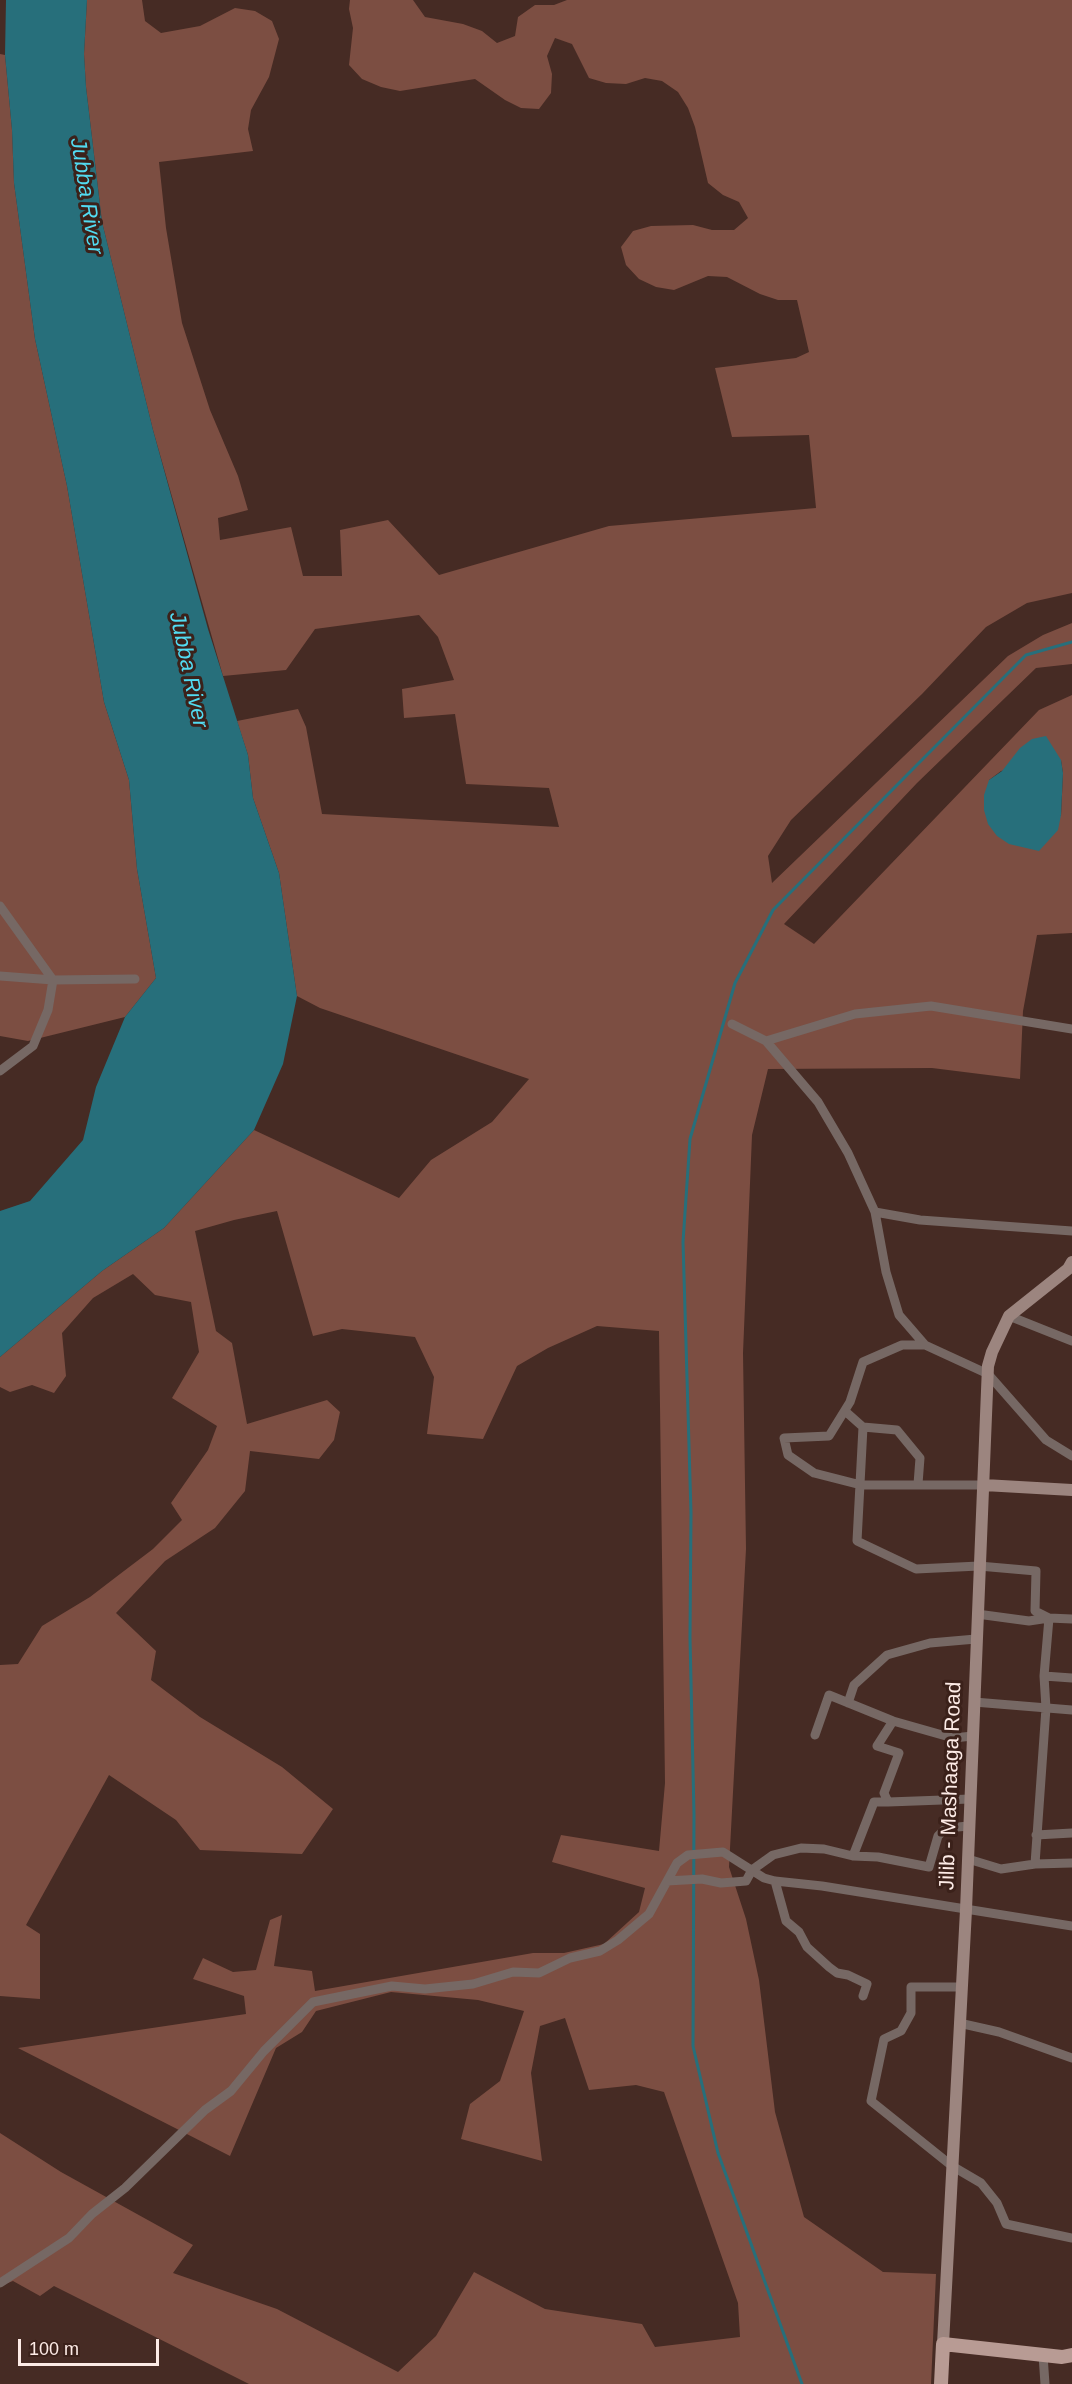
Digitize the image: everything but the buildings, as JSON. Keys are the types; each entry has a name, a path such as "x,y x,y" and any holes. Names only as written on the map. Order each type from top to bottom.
{"main road":[{"name":"Jilib - Mashaaga Road","path":"944,2344 966,1910 988,1374 992,1352 1009,1316 1068,1269 1072,1263"},
{"path":"984,1485 1072,1490"},
{"path":"941,2384 944,2344 1062,2357 1072,2355"}],"street":[{"path":"0,906 53,980 48,1010 33,1046 0,1071"},
{"path":"0,976 53,980 135,979"},
{"path":"766,1041 855,1014 931,1006 1072,1029"},
{"path":"732,1024 766,1041 818,1102 848,1153 875,1212 886,1272 898,1315 925,1345 988,1374 1046,1440 1072,1456"},
{"path":"875,1212 944,1222 1072,1231"},
{"path":"1009,1316 1072,1341"},
{"path":"925,1345 902,1345 863,1362 850,1402 829,1436 783,1438 788,1455 814,1473 861,1485 984,1485"},
{"path":"845,1411 863,1427 897,1430 920,1458 918,1484"},
{"path":"863,1427 857,1541 916,1569 979,1566 1035,1570 1035,1611 1049,1618"},
{"path":"977,1614 1029,1622 1049,1618 1072,1619"},
{"path":"1035,1864 1046,1708 1044,1676 1049,1618"},
{"path":"848,1703 854,1685 887,1655 930,1643 976,1639"},
{"path":"1044,1676 1072,1678"},
{"path":"815,1735 829,1695 893,1721 953,1738 972,1736"},
{"path":"974,1702 1072,1710"},
{"path":"888,1802 884,1793 898,1754 877,1746 893,1721"},
{"path":"853,1856 874,1802 970,1799"},
{"path":"667,1881 702,1879 721,1883 746,1881 752,1870 773,1855 801,1848 824,1849 853,1856 878,1857 929,1867 938,1836 946,1828 969,1826"},
{"path":"1036,1835 1072,1833"},
{"path":"0,2283 69,2238 92,2214 125,2188 205,2110 231,2091 264,2051 313,2002 392,1986 424,1989 473,1984 513,1972 539,1973 570,1958 600,1951 618,1940 649,1914 677,1863 688,1855 723,1852 764,1878 775,1881 822,1886 1072,1926"},
{"path":"968,1858 1001,1869 1035,1864 1072,1863"},
{"path":"775,1881 786,1921 798,1932 807,1947 829,1967 837,1973 848,1974 867,1984 863,1996"},
{"path":"962,1987 911,1987 911,2013 901,2031 884,2038 871,2101 952,2166 981,2183 997,2203 1006,2224 1072,2238"},
{"path":"959,2023 999,2032 1072,2058"},
{"path":"1043,2355 1045,2384"}],"shaded area":[{"path":"87,0 142,0 145,21 161,33 200,26 235,8 255,11 272,21 279,39 269,77 251,110 248,129 253,151 159,162 166,228 182,323 210,410 238,476 248,510 218,518 220,540 291,527 303,576 342,576 340,530 388,520 439,575 609,526 816,508 809,435 732,437 715,368 796,358 809,352 797,300 778,300 760,294 727,277 708,276 674,290 656,287 639,279 626,265 621,247 633,231 651,226 693,225 712,230 734,230 748,218 739,202 723,195 708,183 695,127 688,108 678,92 662,81 645,78 626,84 606,83 589,78 572,44 555,38 547,56 552,74 551,93 539,109 521,108 475,79 400,91 381,87 362,79 349,65 353,28 349,9 350,0 413,0 425,17 463,24 482,31 497,43 515,36 518,17 535,5 554,5 567,0 1072,0 1072,593 1027,603 986,627 922,694 791,820 768,856 772,883 1008,656 1043,635 1072,623 1072,664 1036,668 917,783 784,924 814,944 1039,710 1072,695 1072,933 1037,935 1023,1011 1020,1079 932,1068 768,1069 752,1135 743,1353 746,1549 729,1867 746,1919 759,1980 775,2112 804,2217 883,2272 936,2274 931,2384 249,2384 54,2286 40,2296 13,2281 0,2286 0,2133 61,2172 193,2245 173,2273 277,2309 398,2372 436,2336 474,2272 545,2309 642,2324 655,2347 740,2337 738,2303 664,2092 636,2085 589,2090 565,2018 540,2026 531,2073 542,2161 461,2139 470,2104 500,2081 524,2011 478,2000 391,1992 316,2011 302,2032 276,2048 230,2156 18,2048 246,2014 244,1996 193,1979 203,1958 233,1972 256,1970 270,1920 282,1915 274,1966 312,1971 315,1991 533,1953 564,1953 604,1944 639,1912 645,1888 552,1862 561,1835 659,1851 665,1783 659,1331 597,1326 548,1348 517,1366 483,1439 427,1434 434,1377 415,1337 342,1329 313,1336 277,1211 195,1231 216,1331 232,1343 247,1424 327,1400 340,1412 334,1440 319,1459 250,1451 245,1491 215,1528 165,1561 116,1613 156,1651 151,1680 200,1717 282,1767 333,1809 302,1854 200,1850 176,1820 109,1775 26,1925 40,1934 40,1999 0,1996 0,1665 18,1664 42,1626 90,1597 153,1549 182,1520 171,1503 208,1450 217,1426 172,1398 199,1352 191,1302 155,1295 133,1274 93,1298 62,1333 66,1376 54,1393 32,1385 10,1392 0,1387 0,1357 102,1271 164,1228 254,1130 399,1198 431,1160 492,1122 529,1079 320,1008 297,996 279,873 253,798 248,755 237,721 298,709 306,727 322,814 559,827 549,788 466,784 455,714 404,718 402,689 454,680 438,637 419,615 315,629 286,670 223,676 153,430 102,222 84,54","holes":["1061,760 1063,773 1061,816 989,780 1001,771"]},
{"path":"0,54 5,55 14,183 35,339 67,486 104,702 129,780 137,869 156,978 125,1017 28,1041 0,1036"}],"water":[{"name":"Jubba River","path":"6,0 87,0 84,54 86,87 102,222 153,430 208,629 248,755 253,798 279,873 297,996 283,1064 254,1130 164,1228 102,1271 0,1357 0,1211 30,1201 83,1140 96,1087 125,1017 156,978 137,869 129,780 104,702 67,486 35,339 14,183 5,55"},
{"path":"1046,736 1061,760 1063,773 1061,815 1058,830 1039,851 1009,844 997,836 988,824 984,810 984,795 989,780 1002,771 1020,748 1032,739"}],"waterway":[{"path":"802,2384 718,2153 693,2046 694,1814 690,1638 691,1513 683,1242 690,1139 735,983 773,910 1026,655 1072,642"}]}
